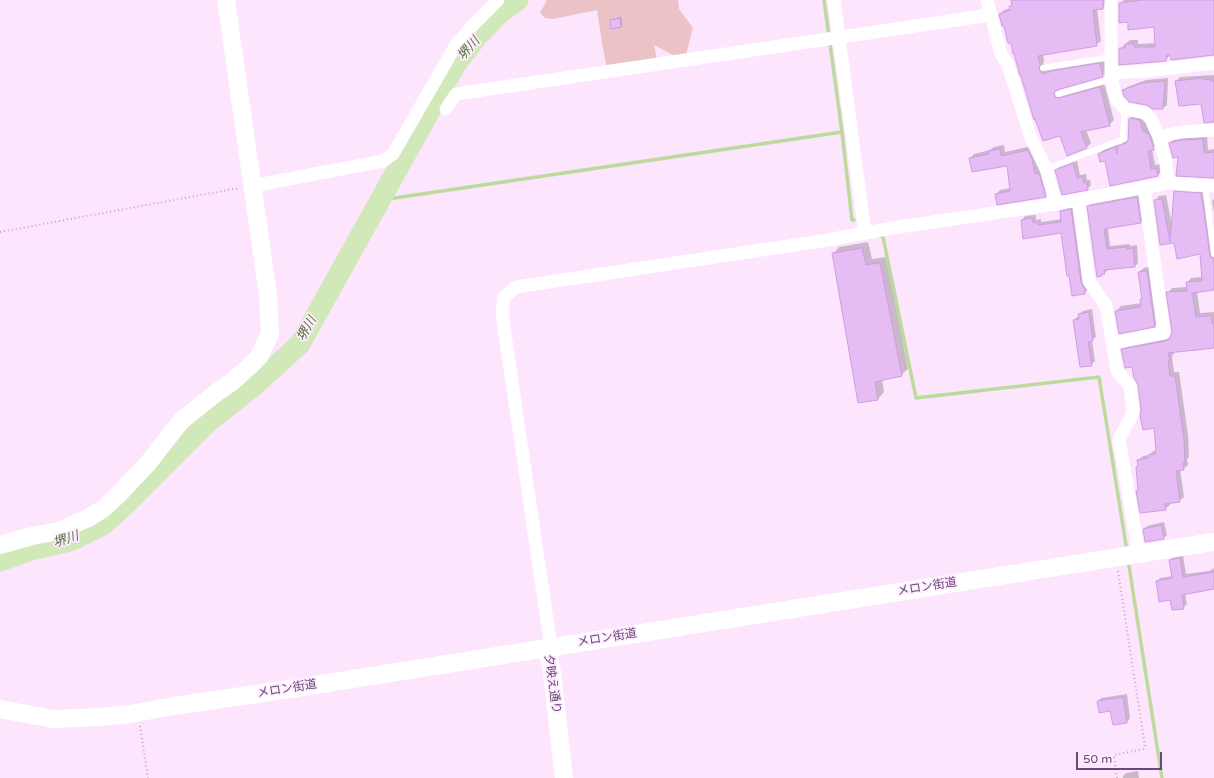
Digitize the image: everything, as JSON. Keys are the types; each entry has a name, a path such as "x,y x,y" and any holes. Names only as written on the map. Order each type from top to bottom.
{"street":[{"path":"0,545 59,530 88,518 102,509 118,495 149,462 180,421 232,382 259,357 270,334 268,295 226,0"},
{"path":"252,186 383,161 393,154 456,45 472,26 498,0"},
{"path":"834,0 865,233"},
{"path":"988,0 990,15 1001,54 1008,64 1031,138 1046,169 1056,204"},
{"path":"1111,0 1112,76 1117,100 1125,109 1146,113 1151,119 1159,137 1166,164 1168,183"},
{"path":"446,109 456,94 990,15"},
{"path":"1112,76 1214,63"},
{"path":"1159,137 1180,132 1214,130"},
{"path":"549,648 502,314 504,297 516,287 1056,204 1168,183 1209,186"},
{"path":"1113,343 1164,333 1144,188"},
{"path":"1078,200 1089,281 1106,306 1117,371 1130,386 1133,411 1131,418 1119,439 1139,554"},
{"name":"メロン街道","path":"0,709 53,719 100,717 138,713 1214,542"},
{"name":"夕映え通り","path":"549,648 547,670 553,725 556,778"},
{"name":"夕映え通り","path":"549,648 564,778"}],"lane":[{"path":"1043,68 1111,57"},
{"path":"1058,94 1112,76"},
{"path":"1046,169 1124,139 1123,132 1125,109"},
{"path":"1209,186 1214,254"}],"path":[{"path":"0,232 252,186"},
{"path":"1115,557 1145,747 1143,749 1114,756 1117,778"},
{"path":"138,713 148,778"}],"shaded area":[{"path":"547,0 678,0 679,9 693,28 686,55 675,56 654,45 657,60 607,67 597,10 553,19 545,18 540,13"}],"building":[{"path":"1011,0 1103,0 1103,9 1093,10 1097,46 1038,56 1040,65 1039,69 1042,74 1056,70 1100,63 1103,77 1057,90 1054,93 1055,97 1059,98 1100,87 1110,126 1081,132 1087,148 1067,156 1060,136 1043,141 1035,119 1034,120 1013,54 1011,43 1008,43 1004,26 1002,26 999,14 1010,10 1009,6 1012,6"},
{"path":"1142,0 1214,0 1214,55 1171,60 1170,55 1167,55 1166,61 1119,65 1119,48 1125,48 1125,44 1134,44 1134,47 1155,47 1154,27 1128,30 1128,22 1119,23 1119,3"},
{"path":"620,18 621,27 611,29 610,20"},
{"path":"1203,78 1203,80 1210,79 1210,81 1214,81 1214,122 1204,123 1201,104 1179,106 1175,81"},
{"path":"1165,81 1163,109 1152,109 1147,105 1129,102 1124,96 1122,90 1142,83"},
{"path":"1129,119 1140,120 1143,132 1146,131 1146,134 1149,133 1154,150 1148,151 1151,169 1156,168 1158,176 1110,186 1105,161 1100,162 1098,154 1115,147 1117,154 1118,146 1128,141"},
{"path":"1203,139 1204,153 1214,152 1214,178 1176,176 1178,157 1173,158 1169,143 1182,140"},
{"path":"1000,149 1001,156 1028,150 1032,159 1035,174 1039,173 1046,197 997,205 995,194 1010,191 1007,166 972,172 969,158 989,154 988,151"},
{"path":"1073,163 1077,178 1082,177 1084,183 1087,183 1088,190 1062,195 1055,170"},
{"path":"1174,191 1201,193 1210,255 1214,258 1214,290 1192,293 1196,317 1211,316 1212,323 1214,323 1214,348 1168,353 1170,360 1168,360 1170,376 1175,376 1184,440 1184,470 1176,471 1180,502 1165,504 1166,510 1140,513 1136,491 1138,491 1136,467 1138,466 1137,460 1148,458 1148,455 1155,454 1154,428 1143,430 1140,416 1141,410 1138,385 1134,378 1132,367 1125,368 1121,349 1166,341 1169,339 1172,332 1166,292 1187,291 1186,282 1202,281 1200,254 1177,259 1174,243 1160,245 1154,200 1162,199 1170,242"},
{"path":"1137,197 1141,223 1104,229 1107,249 1127,247 1127,249 1133,248 1135,267 1104,270 1105,274 1097,277 1087,206"},
{"path":"1071,209 1081,282 1085,294 1072,296 1069,276 1067,276 1061,233 1023,239 1021,220 1032,218 1033,223 1037,222 1038,225 1061,222 1060,211"},
{"path":"862,248 866,265 880,263 902,376 875,382 878,400 858,403 832,253"},
{"path":"1147,271 1155,327 1119,334 1115,311 1141,307 1140,299 1142,299 1138,272"},
{"path":"1089,312 1093,341 1088,342 1092,366 1080,367 1073,320 1079,319 1078,314"},
{"path":"1161,525 1164,539 1145,542 1143,529"},
{"path":"1180,558 1183,577 1214,572 1214,589 1182,595 1184,609 1172,610 1170,600 1159,602 1156,581 1172,578 1169,560"},
{"path":"1123,697 1127,723 1113,725 1110,711 1099,713 1097,701"}],"waterway":[{"name":"堺川","path":"0,561 31,550 70,541 103,525 207,423 255,385 300,344 456,64 476,38 500,13 518,0"},
{"path":"381,200 842,132 824,0"},
{"path":"842,132 852,220 854,220"},
{"path":"879,235 883,237 916,398 1099,377 1126,545"},
{"path":"1129,566 1162,778"}]}
